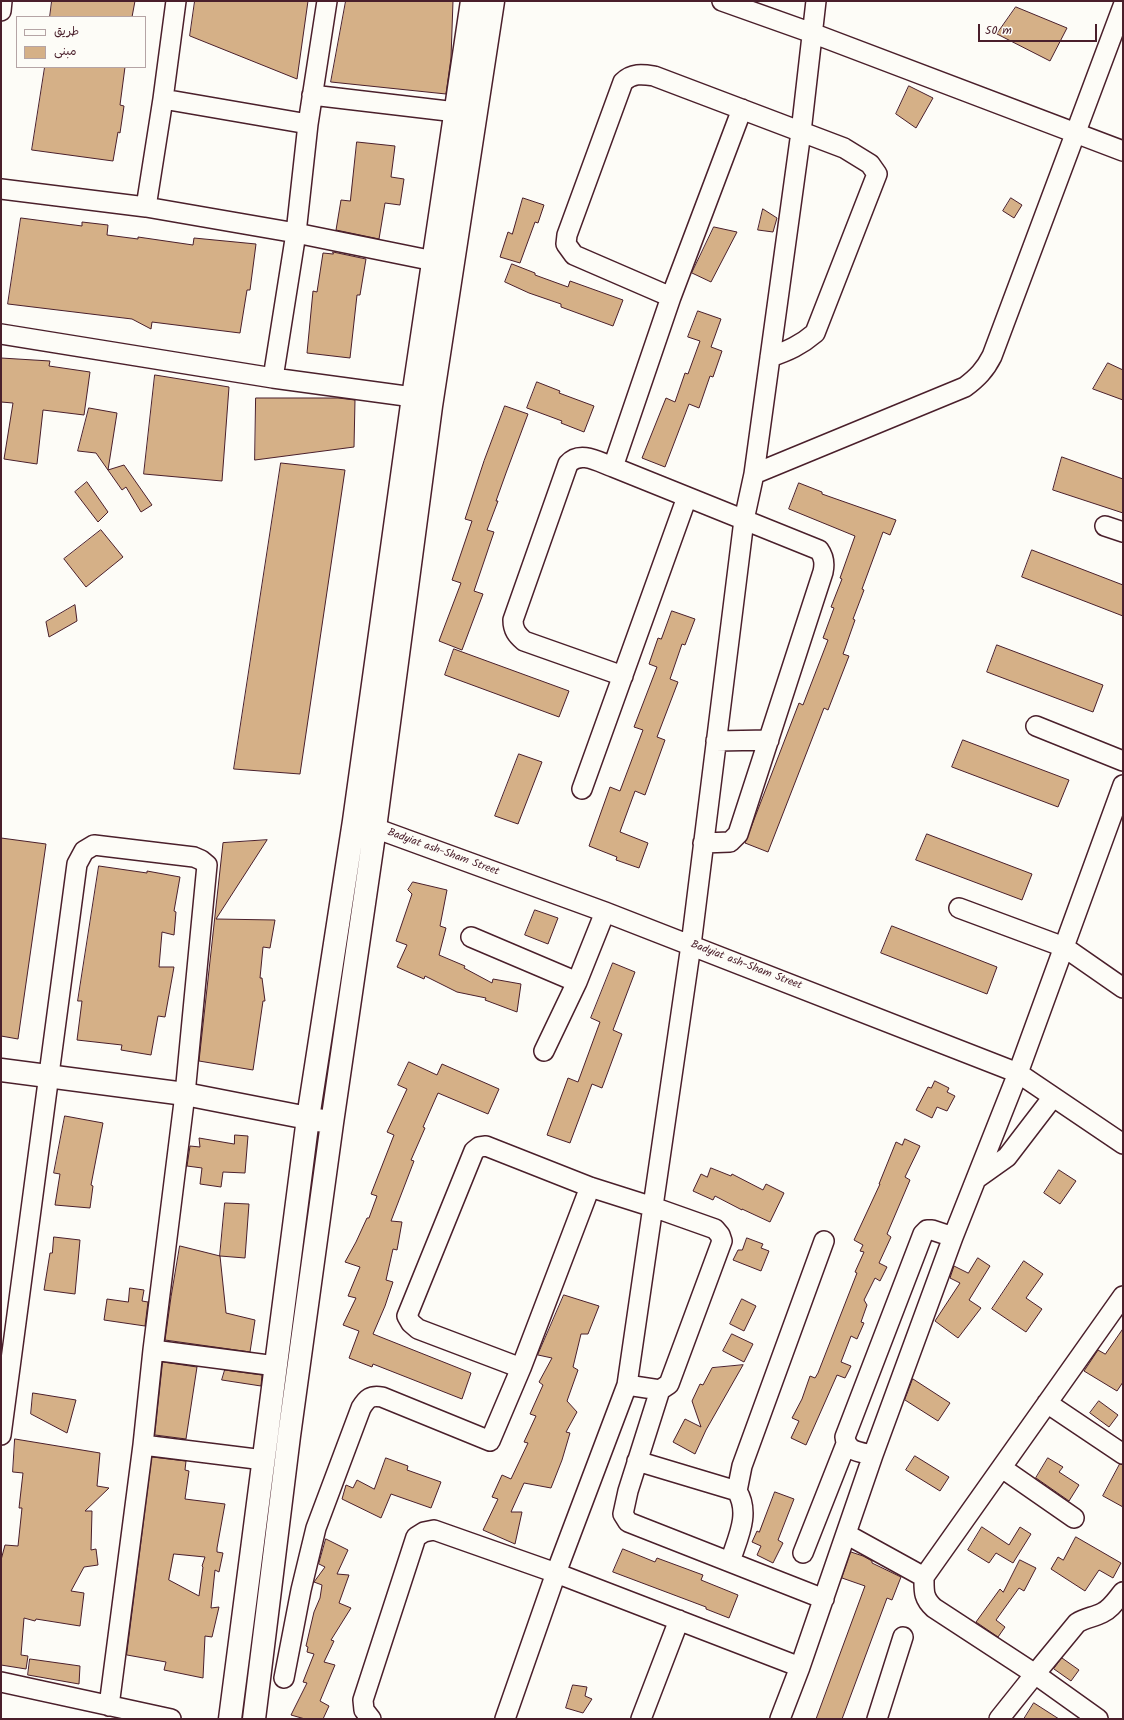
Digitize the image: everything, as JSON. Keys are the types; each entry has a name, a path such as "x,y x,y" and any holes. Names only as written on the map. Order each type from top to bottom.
{"street":[{"path":"1,11 2,1"},
{"path":"146,207 163,99 176,1"},
{"path":"273,378 296,233 308,124 327,1"},
{"path":"254,1719 290,1428 332,1123 376,828 413,397 472,1"},
{"path":"230,1719 308,1118 354,821 431,406 493,1"},
{"path":"722,1 812,33 1123,151"},
{"path":"505,1719 556,1573 627,1385 691,945 744,520 754,474 801,132 816,1"},
{"path":"754,474 965,387 986,369 1076,133 1120,27 1123,6"},
{"path":"671,297 574,255 566,244 567,235 620,89 627,78 641,74 654,76 844,148 870,164 877,174 815,333 805,342 792,349 770,357"},
{"path":"312,95 456,112"},
{"path":"163,99 308,124"},
{"path":"613,467 671,297 742,109"},
{"path":"1,189 146,207 296,233 434,261"},
{"path":"1,334 273,378 413,397"},
{"path":"623,676 524,641 516,634 513,626 513,620 568,464 571,460 584,456 613,467 819,550 824,558 825,565 738,834 730,842 703,843"},
{"path":"582,789 687,497"},
{"path":"1105,526 1123,532"},
{"path":"1036,726 1123,761"},
{"path":"716,741 769,740"},
{"path":"780,1719 824,1599 872,1455 953,1237 1018,1072 1123,785"},
{"name":"Badyiat ash-Sham Street","path":"354,821 606,912 1018,1072 1123,1144"},
{"path":"1,1435 77,864 84,851 94,845 194,857 207,865 185,1094 153,1350 143,1445 109,1706"},
{"path":"959,908 1064,947 1123,988"},
{"path":"544,1051 577,982 606,912"},
{"path":"471,937 577,982"},
{"path":"1,1070 185,1094 332,1123"},
{"path":"976,1179 1007,1157 1054,1097"},
{"path":"521,1368 418,1329 411,1323 407,1316 474,1150 479,1147 486,1146 590,1187 654,1206 715,1229 720,1235 722,1241 669,1384 660,1390 628,1491 623,1514 628,1522 824,1599"},
{"path":"284,1678 301,1590 316,1528 361,1408 366,1399 374,1396 382,1397 490,1441 521,1368 590,1187"},
{"path":"872,1455 850,1449 846,1444 845,1438 923,1234 927,1230 932,1230 953,1237"},
{"path":"730,1562 744,1516 742,1500 737,1491 742,1466 824,1241"},
{"path":"1098,1719 1035,1674 934,1608 927,1602 924,1594 924,1577 1123,1296"},
{"path":"153,1350 276,1366"},
{"path":"627,1385 660,1390"},
{"path":"1047,1403 1123,1454"},
{"path":"803,1553 846,1444"},
{"path":"143,1445 264,1460"},
{"path":"637,1461 737,1491"},
{"path":"1002,1468 1074,1518"},
{"path":"371,1719 364,1710 363,1700 416,1537 424,1532 434,1530 556,1573 800,1667"},
{"path":"846,1534 924,1577"},
{"path":"999,1719 1077,1623 1084,1619 1101,1614 1109,1608 1123,1592"},
{"path":"641,1719 679,1620"},
{"path":"877,1719 903,1637"},
{"path":"1,1682 171,1719"}],"building":[{"path":"52,1 135,1 132,16 50,16"},
{"path":"195,1 308,1 297,79 190,36"},
{"path":"346,1 453,1 451,58 446,94 331,82"},
{"path":"1016,7 1067,28 1050,61 997,34"},
{"path":"45,68 125,68 120,105 124,106 120,133 118,132 113,161 32,150"},
{"path":"909,86 933,98 916,128 896,114"},
{"path":"357,142 395,146 391,177 404,179 400,205 385,203 379,239 336,230 341,200 350,201"},
{"path":"523,198 544,205 538,223 535,222 520,263 500,257 508,232 512,234"},
{"path":"1011,198 1022,205 1014,218 1003,211"},
{"path":"763,209 777,218 773,232 758,230"},
{"path":"21,218 82,226 82,222 108,225 107,235 138,239 138,237 193,245 194,238 256,244 250,290 247,290 240,333 152,322 151,329 132,319 8,304"},
{"path":"714,227 737,232 711,282 692,273"},
{"path":"333,252 366,259 360,295 357,295 350,358 307,353 313,291 317,292 323,253 333,254"},
{"path":"512,264 535,273 535,275 568,287 570,281 623,300 613,326 561,307 561,304 529,293 505,282"},
{"path":"698,311 721,319 711,347 722,351 713,377 710,376 699,408 689,404 665,467 642,458 666,398 675,402 685,373 688,374 700,341 688,337"},
{"path":"1,358 50,361 49,366 90,372 84,415 43,410 37,464 4,459 13,403 1,402"},
{"path":"1108,363 1123,370 1123,400 1093,389"},
{"path":"155,375 229,387 222,481 144,474"},
{"path":"537,382 560,391 559,393 594,406 584,432 561,423 562,421 527,408"},
{"path":"256,398 338,398 355,400 354,447 255,460"},
{"path":"505,406 528,414 487,530 494,532 474,591 483,594 462,650 439,641 461,583 452,580 472,521 465,519 484,461"},
{"path":"89,408 117,413 108,470 124,465 152,505 141,512 126,487 122,490 96,453 78,451"},
{"path":"1062,457 1123,479 1123,513 1053,490"},
{"path":"281,463 345,470 300,774 234,769"},
{"path":"87,482 108,512 98,522 75,492"},
{"path":"799,483 822,492 822,494 896,520 890,535 883,532 862,589 864,590 853,619 855,620 843,654 849,656 828,710 824,708 768,852 745,843 799,703 803,705 828,640 823,638 834,608 831,607 842,579 840,578 855,536 789,509"},
{"path":"101,530 123,557 86,587 64,559"},
{"path":"1032,550 1123,585 1123,616 1022,577"},
{"path":"75,605 77,621 49,637 46,622"},
{"path":"672,611 695,619 685,645 682,644 670,679 678,682 657,737 665,740 645,795 635,791 620,832 648,843 639,868 616,860 617,857 589,846 610,787 620,791 643,730 634,727 657,667 649,664 658,638 661,639"},
{"path":"997,645 1103,685 1093,712 987,672"},
{"path":"454,649 569,691 559,717 445,675"},
{"path":"963,740 1069,780 1058,807 952,767"},
{"path":"519,754 542,762 518,824 495,816"},
{"path":"927,834 1032,874 1022,900 916,860"},
{"path":"1,838 46,844 18,1039 1,1036"},
{"path":"267,840 216,919 275,920 270,948 263,947 260,978 262,978 265,1001 263,1001 253,1070 199,1061 223,843"},
{"path":"99,866 147,873 147,871 180,877 174,911 176,912 174,935 162,932 159,967 174,967 165,1017 158,1016 151,1055 121,1050 122,1045 77,1040 82,1001 78,1001"},
{"path":"413,882 447,890 440,926 446,928 439,955 465,966 464,968 492,983 493,979 521,984 517,1012 485,1000 486,998 457,992 425,976 424,979 397,967 407,945 396,941 412,894 408,890"},
{"path":"535,910 558,918 548,944 525,935"},
{"path":"892,926 997,967 987,994 881,953"},
{"path":"613,963 635,972 613,1030 622,1034 602,1088 592,1084 570,1143 547,1135 568,1078 578,1082 600,1022 591,1018"},
{"path":"409,1062 437,1075 442,1064 499,1089 488,1114 438,1093 423,1127 425,1128 411,1160 414,1161 391,1221 402,1222 397,1250 393,1249 386,1280 393,1282 373,1334 471,1373 462,1399 373,1364 372,1367 349,1358 359,1331 343,1325 356,1298 348,1296 360,1267 345,1262 367,1218 369,1218 377,1196 371,1194 394,1135 387,1132 407,1089 398,1085"},
{"path":"935,1081 949,1088 947,1092 955,1096 947,1111 937,1107 932,1118 916,1110 928,1087 931,1088"},
{"path":"65,1116 103,1123 91,1185 93,1186 90,1208 55,1205 60,1174 54,1173"},
{"path":"235,1135 248,1136 245,1173 223,1172 221,1187 200,1184 202,1168 187,1166 190,1146 200,1147 199,1138 234,1144"},
{"path":"905,1139 920,1146 905,1177 910,1180 887,1234 891,1237 879,1263 887,1267 880,1281 875,1278 864,1300 867,1305 861,1322 864,1323 857,1339 851,1336 841,1362 851,1366 845,1378 837,1375 806,1445 791,1438 799,1421 792,1418 802,1399 810,1376 815,1378 818,1373 857,1273 855,1272 864,1252 860,1251 863,1245 854,1240 880,1184 896,1142 902,1145"},
{"path":"711,1168 731,1176 732,1174 763,1190 766,1184 784,1193 770,1222 715,1196 713,1200 693,1191 701,1174 707,1177"},
{"path":"1059,1170 1076,1181 1060,1204 1044,1193"},
{"path":"225,1203 249,1204 245,1258 220,1256"},
{"path":"54,1237 80,1240 75,1294 44,1290"},
{"path":"747,1238 763,1244 761,1248 769,1251 761,1271 733,1260 738,1250 742,1250"},
{"path":"180,1246 220,1256 226,1313 255,1320 250,1352 165,1340"},
{"path":"978,1258 990,1266 969,1300 981,1308 958,1338 935,1321 960,1283 950,1278 954,1266 968,1273"},
{"path":"1024,1261 1043,1274 1026,1298 1042,1309 1026,1332 992,1309"},
{"path":"130,1288 144,1290 142,1301 148,1302 145,1326 104,1320 107,1299 128,1302"},
{"path":"564,1295 599,1306 588,1334 581,1334 573,1367 578,1370 567,1401 577,1412 566,1432 570,1433 562,1460 551,1488 524,1483 511,1512 522,1512 515,1544 483,1530 498,1499 492,1497 502,1475 511,1479 528,1443 524,1442 536,1416 530,1414 543,1385 539,1382 552,1358 538,1355"},
{"path":"742,1299 756,1306 744,1331 730,1324"},
{"path":"1123,1329 1123,1382 1117,1391 1084,1371 1098,1350 1105,1354"},
{"path":"732,1334 753,1344 744,1362 723,1351"},
{"path":"163,1362 197,1367 186,1439 155,1435"},
{"path":"743,1365 706,1430 695,1454 673,1442 685,1419 701,1427 692,1401 700,1384 703,1385 712,1368"},
{"path":"225,1370 262,1375 261,1386 222,1380"},
{"path":"913,1379 950,1403 938,1421 905,1400"},
{"path":"33,1393 76,1400 67,1433 31,1414"},
{"path":"1099,1401 1118,1415 1109,1427 1090,1413"},
{"path":"15,1439 100,1453 97,1486 109,1488 85,1511 92,1511 91,1550 96,1549 98,1565 84,1567 71,1591 84,1593 80,1626 36,1619 35,1621 24,1618 21,1655 28,1656 26,1669 1,1665 1,1560 5,1545 18,1546 22,1508 19,1508 23,1473 13,1472"},
{"path":"915,1456 949,1477 940,1491 906,1470"},
{"path":"152,1457 186,1461 185,1470 189,1471 185,1499 225,1504 217,1548 217,1552 223,1553 219,1572 215,1570 211,1608 219,1607 212,1637 205,1636 203,1678 164,1670 166,1662 127,1655","holes":["174,1554 205,1557 202,1566 199,1596 169,1580"]},
{"path":"386,1458 408,1466 407,1470 441,1482 431,1508 391,1494 381,1518 342,1499 346,1485 353,1488 357,1480 374,1489"},
{"path":"1048,1458 1063,1467 1059,1472 1079,1485 1069,1501 1036,1478"},
{"path":"1120,1464 1123,1465 1123,1507 1103,1496"},
{"path":"775,1492 794,1499 778,1540 783,1543 773,1563 757,1555 761,1546 752,1542 757,1531 759,1532"},
{"path":"982,1527 1009,1545 1020,1527 1031,1534 1013,1563 996,1553 989,1563 968,1550"},
{"path":"1076,1537 1121,1563 1113,1578 1099,1570 1085,1591 1051,1569 1058,1557 1063,1560"},
{"path":"326,1539 348,1550 337,1574 349,1575 339,1603 351,1608 331,1640 334,1641 324,1662 335,1665 320,1701 329,1706 323,1719 305,1719 291,1715 307,1683 303,1682 314,1654 307,1652 308,1647 306,1646 314,1612 320,1598 322,1585 314,1582 325,1567 319,1564"},
{"path":"623,1549 655,1562 657,1558 703,1575 701,1580 738,1595 729,1618 706,1609 706,1607 613,1572"},
{"path":"851,1552 863,1556 872,1561 872,1563 901,1577 892,1600 887,1598 842,1719 816,1719 865,1586 842,1578"},
{"path":"1020,1560 1036,1568 1024,1591 1019,1588 996,1620 1005,1627 998,1637 976,1622 1000,1589 1003,1592"},
{"path":"1062,1658 1079,1670 1071,1681 1054,1669"},
{"path":"30,1659 80,1666 79,1684 28,1675"},
{"path":"573,1685 587,1687 585,1696 592,1699 583,1713 566,1708"},
{"path":"1034,1703 1059,1719 1024,1719"}]}
